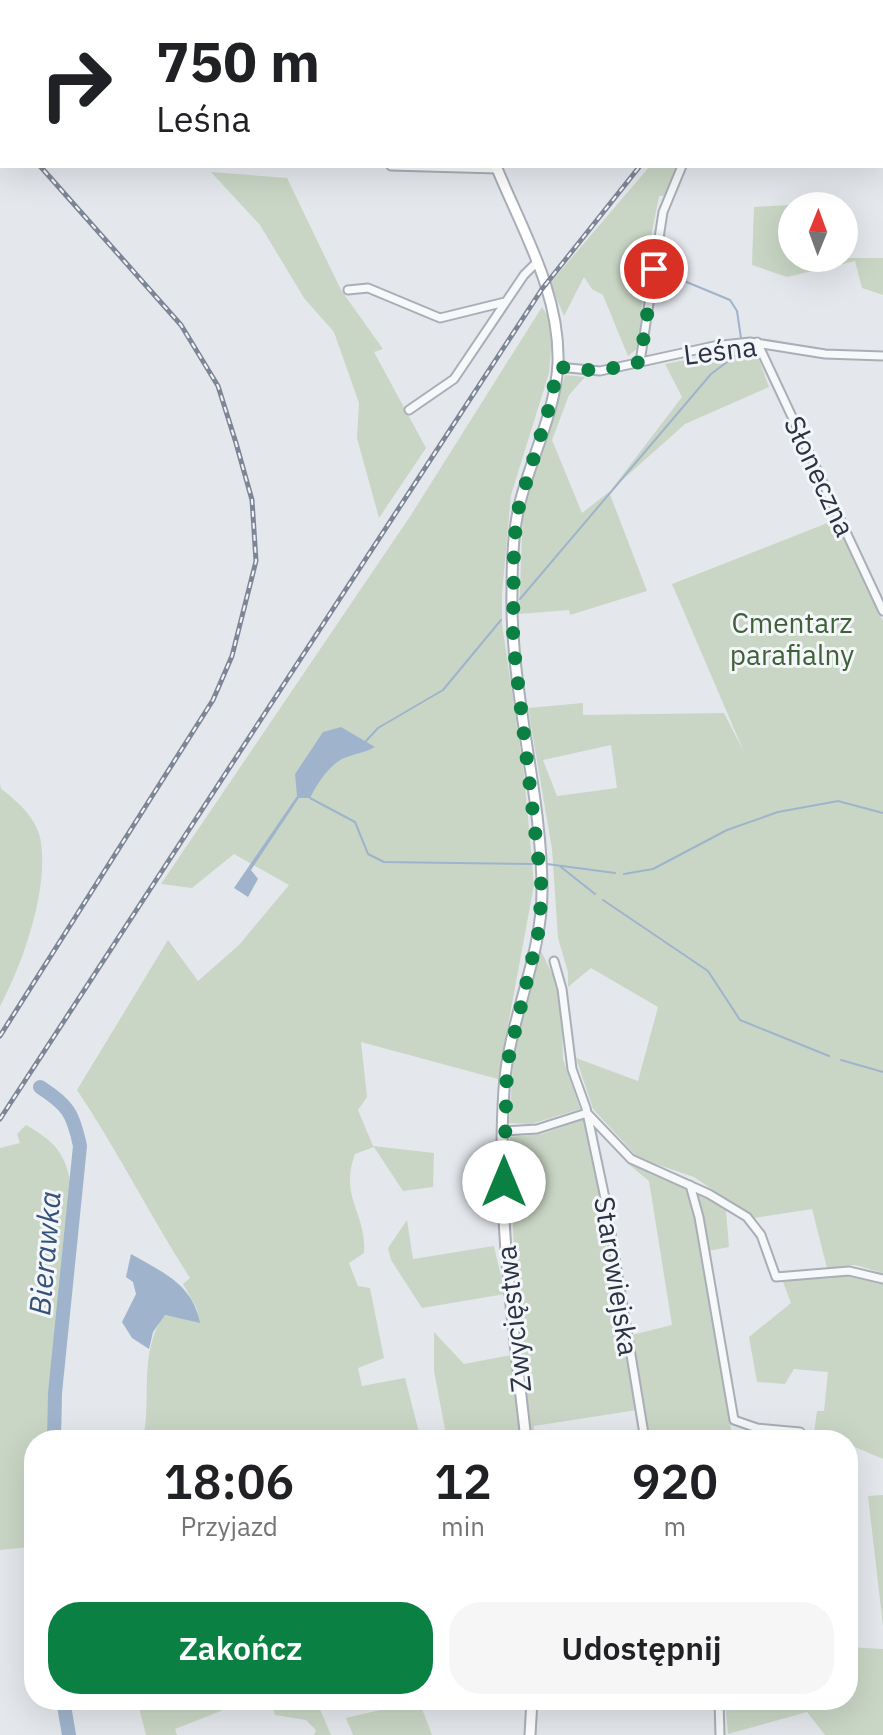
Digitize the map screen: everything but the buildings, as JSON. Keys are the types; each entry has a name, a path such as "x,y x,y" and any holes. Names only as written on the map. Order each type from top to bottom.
{"main road":[{"name":"Zwycięstwa","path":"497,168 552,304 558,367 549,408 519,506 514,542 513,640 542,891 538,934 507,1065 504,1131 504,1240 525,1430"},
{"path":"530,1735 531,1710"}],"street":[{"path":"640,362 661,224 680,170"},
{"path":"409,410 454,379 505,302 537,262"},
{"path":"348,290 368,288 442,318 505,302"},
{"name":"Leśna","path":"558,367 600,371 722,345 757,342 819,354 883,356"},
{"name":"Słoneczna","path":"757,342 883,611"},
{"name":"Starowiejska","path":"554,961 562,989 572,1069 587,1113 606,1203 643,1430"},
{"path":"504,1131 537,1129 587,1113"},
{"name":"Starowiejska","path":"587,1113 631,1159 690,1185 751,1221 776,1277 854,1271 883,1279"},
{"path":"690,1185 699,1217 734,1420 757,1428 778,1430"},
{"path":"719,1710 720,1735"}],"green space":[{"path":"648,168 677,168 665,196 659,196 644,273 639,347 628,356 603,295 592,289 584,277 564,316 550,283"},
{"path":"211,172 287,178 341,290 383,349 374,352 426,448 379,518 357,438 359,403 334,332 304,298 260,225"},
{"path":"778,206 778,272 808,272 787,277 752,265 754,207"},
{"path":"858,258 883,258 883,295 862,288"},
{"path":"542,307 552,338 549,373 511,495 502,594 502,624 524,774 534,885 498,1079 361,1042 367,1097 358,1110 373,1146 434,1153 433,1187 403,1191 374,1147 355,1154 350,1182 362,1227 364,1253 349,1263 358,1286 370,1288 384,1358 358,1368 362,1386 405,1378 418,1430 144,1430 148,1360 156,1330 164,1315 199,1322 197,1309 183,1284 190,1278 77,1090 168,940 198,981 239,945 289,885 234,854 192,888 161,884 411,515"},
{"path":"755,348 769,387 685,424 611,490 682,397 665,364"},
{"path":"565,375 585,377 569,395 552,440 582,513 609,492 647,591 570,615 569,610 519,614 523,511"},
{"name":"Cmentarz parafialny","path":"835,520 883,621 883,1273 855,1265 827,1268 812,1209 754,1218 694,1177 638,1158 593,1109 576,1058 638,1081 658,1007 591,968 568,987 568,972 558,938 552,849 528,708 583,703 583,715 724,713 744,752 672,584","holes":["611,745 617,788 557,796 543,760"]},
{"path":"0,783 1,789 32,819 41,843 42,862 32,927 0,1006"},
{"path":"539,947 561,992 563,1059 580,1109 531,1124 509,1123 515,1038"},
{"path":"585,1119 637,1410 534,1426 534,1430 530,1430 515,1285 510,1137 542,1134"},
{"path":"26,1125 57,1149 66,1164 71,1185 49,1430 24,1430 24,1548 0,1550 0,1148 20,1143 17,1134"},
{"path":"626,1162 684,1184 693,1202 731,1430 646,1430 628,1336 672,1325 649,1181"},
{"path":"696,1190 730,1210 726,1211 729,1247 708,1251"},
{"path":"407,1220 413,1259 494,1246 505,1294 422,1308 391,1260 388,1248"},
{"path":"829,1274 852,1274 883,1281 883,1459 858,1448 858,1430 814,1430 817,1411 824,1411 828,1372 794,1369 785,1384 757,1382 749,1337 791,1303 783,1282"},
{"path":"434,1332 464,1364 511,1355 519,1430 445,1430 434,1371"},
{"path":"883,1495 883,1626 868,1496"},
{"path":"858,1648 883,1649 883,1735 825,1735 807,1712 728,1734 726,1710 858,1710"},
{"path":"140,1710 223,1710 175,1729 177,1735 146,1735"},
{"path":"273,1710 320,1710 331,1735 314,1735 316,1730 306,1720 275,1715"},
{"path":"380,1710 422,1710 432,1735 353,1735 346,1718"}],"water":[{"path":"341,727 375,747 333,765 310,798 299,798 251,870 258,879 248,897 234,888 297,796 295,774 323,732"},
{"path":"131,1254 165,1273 183,1289 191,1298 200,1323 165,1315 153,1332 149,1349 132,1338 122,1322 136,1294 133,1282 126,1277"}],"waterway":[{"path":"660,271 730,300 737,311 741,338"},
{"path":"520,599 711,374 743,350"},
{"path":"366,741 378,728 443,690 501,620"},
{"path":"310,798 355,822 368,854 384,862 533,864"},
{"path":"624,874 653,869 727,830 778,812 838,801 883,813"},
{"path":"547,864 615,873"},
{"path":"561,867 595,894"},
{"path":"603,900 708,971 740,1020 829,1056"},
{"path":"841,1060 883,1072"},
{"name":"Bierawka","path":"40,1087 68,1111 80,1146 55,1393 54,1430"},
{"name":"Bierawka","path":"65,1710 69,1735"}],"railway":[{"path":"0,1036 213,700 232,656 256,561 252,500 218,386 181,325 42,168"},
{"path":"0,1119 542,289 638,168"}],"route":[{"path":"504,1182 504,1088 507,1065 538,934 542,891 541,860 513,640 512,579 517,517 558,367 600,371 640,362 654,269"}]}
